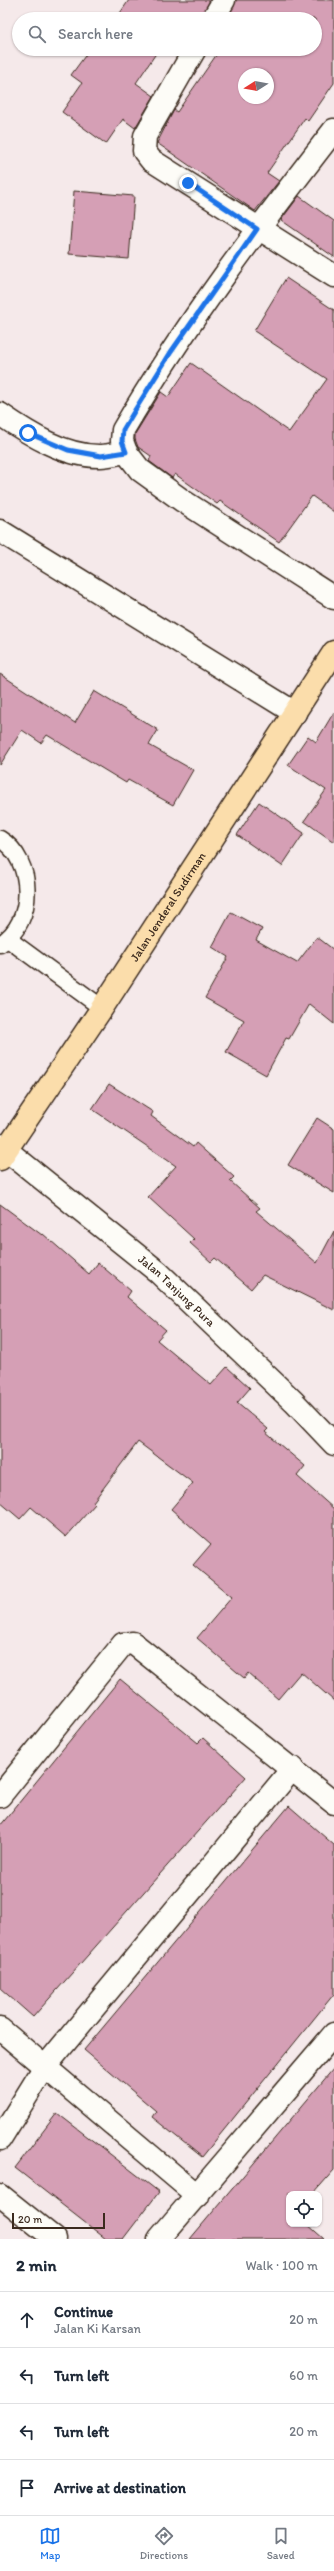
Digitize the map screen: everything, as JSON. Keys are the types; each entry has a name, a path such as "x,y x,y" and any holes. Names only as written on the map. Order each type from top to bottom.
{"main road":[{"name":"Jalan Jenderal Sudirman","path":"2,1151 102,1008 334,652"}],"street":[{"path":"217,12 224,0"},
{"path":"191,56 145,136 144,151 152,160 257,229 334,276"},
{"path":"334,130 257,229 171,352 123,430 122,441 126,452 140,470 183,501 334,598"},
{"path":"0,414 28,433 68,450 101,456 126,452"},
{"path":"0,531 295,713"},
{"name":"Jalan Tanjung Pura","path":"2,1151 158,1272 294,1402 334,1444"},
{"path":"0,1796 123,1644 128,1642 133,1643 293,1768 334,1802"},
{"path":"0,2139 44,2068 293,1768"},
{"path":"0,2029 44,2068 198,2196"},
{"path":"160,2239 334,2034"},
{"path":"0,2195 55,2239"}],"lane":[{"path":"0,839 6,842 22,864 28,891 22,917 4,942 102,1008"}],"building":[{"path":"129,0 210,0 204,12 121,12"},
{"path":"236,0 334,0 334,83 308,121 305,118 267,173 279,181 255,211 157,143 174,110 177,112 216,56 322,56 322,12 230,12"},
{"path":"85,56 154,56 136,83 154,96 135,128 123,119 106,144 62,112 82,83 71,75"},
{"path":"74,191 134,196 129,259 69,254"},
{"path":"299,196 334,221 334,257 281,220"},
{"path":"286,278 334,310 334,512 312,496 279,542 220,501 217,504 175,474 172,478 149,461 151,456 138,447 135,434 161,392 168,397 191,363 289,432 327,379 254,331"},
{"path":"0,674 75,723 94,691 158,730 149,745 193,770 173,805 128,780 126,783 47,735 41,743 22,730 0,765"},
{"path":"334,712 334,842 304,821 326,790 288,765 308,736 316,742"},
{"path":"259,802 304,833 282,866 237,835"},
{"path":"231,912 262,929 256,940 297,963 317,937 334,950 334,1024 309,1004 289,1039 286,1038 266,1075 226,1052 244,1020 205,998 228,957 212,947"},
{"path":"109,1084 153,1112 151,1116 193,1147 196,1143 234,1177 230,1181 260,1208 256,1211 317,1263 334,1231 334,1310 263,1275 251,1289 215,1258 211,1262 190,1243 194,1239 148,1197 176,1166 92,1109"},
{"path":"317,1118 334,1129 334,1193 288,1165"},
{"path":"0,1204 42,1235 43,1234 89,1274 98,1263 131,1291 127,1297 166,1330 157,1340 211,1385 227,1367 250,1388 237,1403 268,1429 265,1432 305,1466 297,1476 334,1509 334,1701 301,1672 278,1699 248,1673 244,1678 197,1638 232,1597 193,1565 211,1544 171,1509 193,1483 138,1442 93,1502 95,1504 66,1537 31,1507 20,1519 0,1502"},
{"path":"120,1679 198,1743 203,1738 246,1777 33,2017 0,1988 0,1826"},
{"path":"289,1806 334,1845 334,1994 202,2157 152,2117 156,2111 84,2050"},
{"path":"334,2068 334,2170 316,2191 286,2191 286,2227 310,2227 324,2239 190,2239"},
{"path":"57,2113 159,2192 123,2239 106,2239 15,2168"}],"route":[{"path":"28,433 68,450 101,456 126,452 122,441 123,430 171,352 257,229 188,183"}]}
